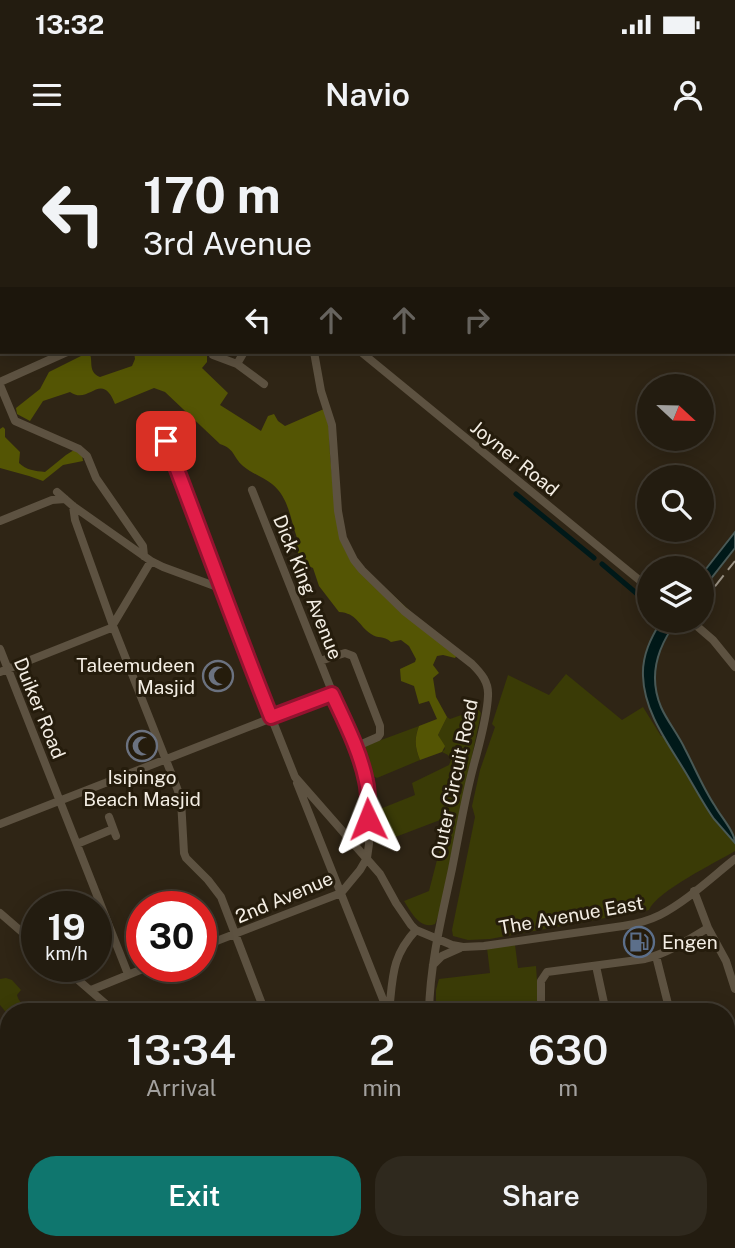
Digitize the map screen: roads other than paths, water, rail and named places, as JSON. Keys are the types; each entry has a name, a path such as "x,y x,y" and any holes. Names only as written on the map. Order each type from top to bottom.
{"street":[{"path":"4,670 108,630 113,626 148,558 143,546 96,478 85,453 15,421 0,384 63,354"},
{"path":"236,365 243,354"},
{"name":"Outer Circuit Road","path":"314,354 321,391 332,425 338,511 343,538 349,552 362,570 410,616 472,664 480,672 488,688 486,712 436,939 430,1003"},
{"name":"Joyner Road","path":"363,354 637,578"},
{"path":"213,355 236,365 264,384"},
{"path":"160,424 220,588 384,1003"},
{"name":"Dick King Avenue","path":"252,490 355,747 367,784 367,858"},
{"path":"57,492 163,567 220,588"},
{"path":"0,520 52,500 65,499"},
{"path":"74,506 75,520 113,626 181,800 184,853 217,891 261,1003"},
{"path":"705,633 735,667"},
{"name":"Duiker Road","path":"0,649 4,670 60,801 126,969"},
{"path":"320,661 345,653 353,656 381,731 378,737 355,747"},
{"path":"0,824 332,694"},
{"path":"295,777 382,876 405,918 416,930 399,953 389,1003"},
{"path":"76,844 115,832 109,817"},
{"name":"2nd Avenue","path":"217,941 341,894 367,858"},
{"name":"The Avenue East","path":"416,930 463,947 643,922 660,915 735,859"},
{"path":"694,891 708,928 726,961 735,989"},
{"path":"0,913 21,931"},
{"path":"541,1003 541,981 547,972 656,956 708,928"},
{"path":"433,965 442,956 463,947"},
{"path":"656,956 668,1003"},
{"path":"596,966 604,1003"},
{"path":"91,990 126,975"},
{"path":"81,982 105,1003"}],"water":[{"path":"735,532 735,548 714,575 714,559"},
{"path":"655,633 669,633 657,662 657,695 666,717 730,829 735,843 714,819 652,715 643,676 644,661"}],"waterway":[{"path":"516,494 594,558"},
{"path":"602,564 637,594"}],"railway":[{"path":"714,588 735,561"}],"place":[{"name":"Taleemudeen Masjid","path":"218,676"},
{"name":"Isipingo Beach Masjid","path":"142,746"},
{"name":"Engen","path":"639,942"}]}
